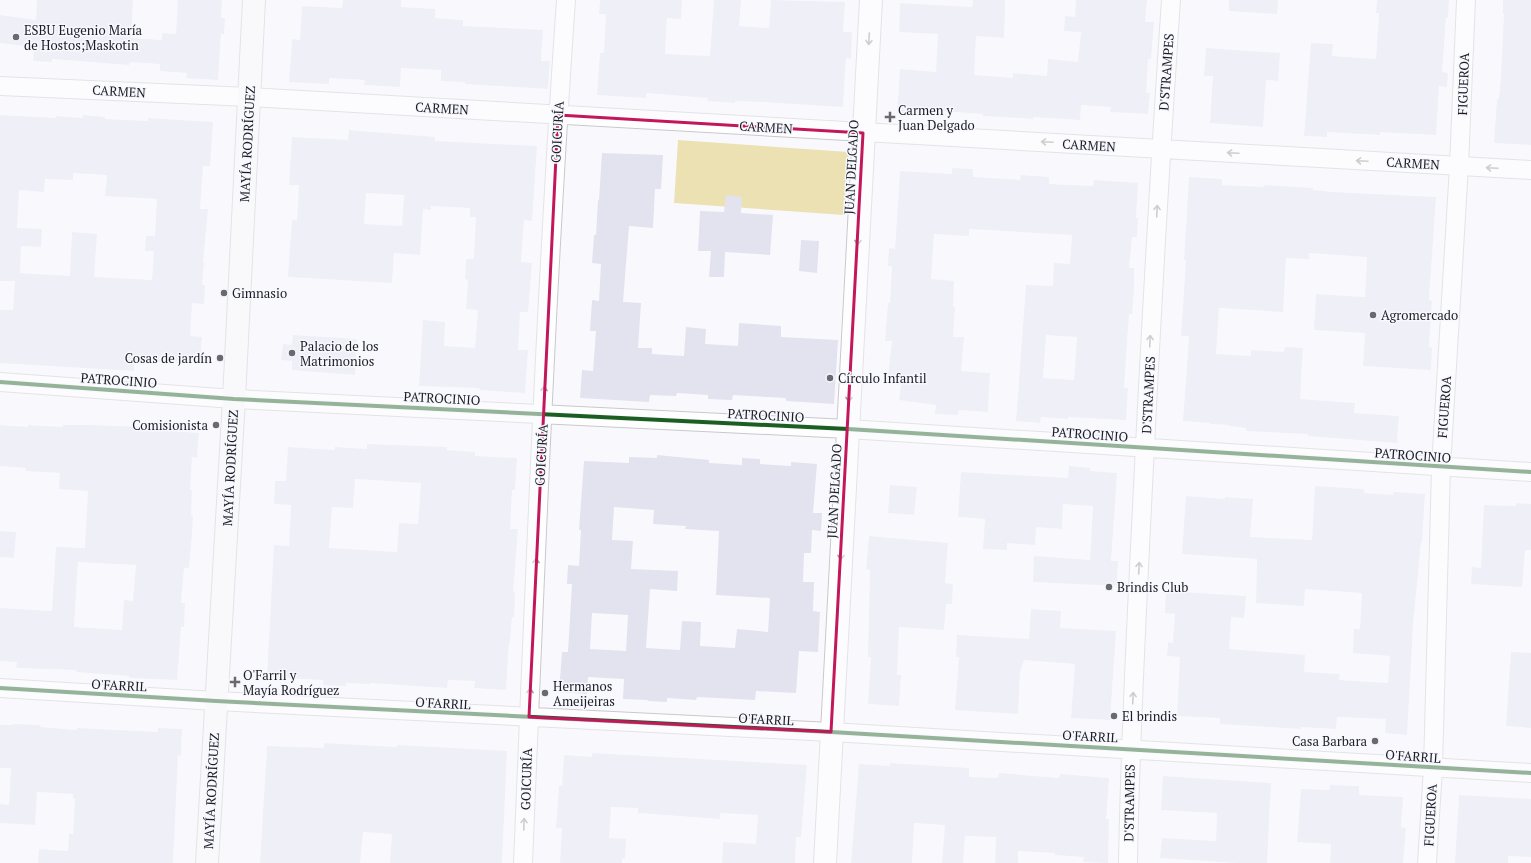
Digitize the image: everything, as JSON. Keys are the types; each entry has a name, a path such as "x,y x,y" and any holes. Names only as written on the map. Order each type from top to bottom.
{"main road":[{"name":"MAYÍA RODRÍGUEZ","path":"207,863 234,399 254,0"}],"street":[{"name":"GOICURÍA","path":"523,863 543,413 558,115 566,0"},
{"name":"JUAN DELGADO","path":"825,863 871,0"},
{"name":"D'STRAMPES","path":"1128,863 1130,749 1145,447 1160,148 1171,0"},
{"name":"FIGUEROA","path":"1427,863 1432,768 1441,467 1459,166 1466,0"},
{"name":"CARMEN","path":"0,86 249,97 1531,170"},
{"name":"PATROCINIO","path":"0,382 234,399 848,429 1531,472"},
{"name":"O'FARRIL","path":"0,688 216,701 831,732 1531,773"}],"highlighted area":[{"path":"558,115 863,133 831,732 529,717"}],"shaded area":[{"path":"678,140 849,152 844,215 674,203"}],"building":[{"path":"37,0 133,0 131,38 162,40 162,33 176,34 178,0 222,0 221,18 225,18 224,34 221,34 218,80 186,78 187,73 160,71 160,64 130,62 129,65 52,59 52,62 33,61 34,47 0,43 0,15 36,20"},
{"path":"343,0 401,0 401,7 435,9 435,18 463,20 463,26 543,30 541,61 550,61 548,89 465,84 465,82 441,81 441,70 401,68 400,87 364,85 365,80 329,78 329,84 289,82 292,39 300,40 302,6 342,8"},
{"path":"600,0 682,0 681,19 667,18 665,54 710,56 714,0 741,0 739,26 769,28 771,0 845,2 843,32 852,32 851,59 846,58 843,107 735,101 735,103 707,101 708,98 646,93 646,98 597,95 600,53 604,53 606,14 599,14"},
{"path":"973,0 1005,0 1004,38 976,36 974,75 1013,78 1013,73 1047,76 1048,59 1078,62 1081,32 1064,31 1065,16 1075,17 1076,0 1147,0 1145,22 1154,22 1151,59 1148,59 1146,93 1150,93 1148,114 1110,112 1111,107 1081,105 1080,120 983,116 983,114 941,111 941,115 897,113 900,69 936,72 938,34 899,32 900,3 972,7"},
{"path":"1229,0 1278,0 1277,14 1229,11"},
{"path":"1377,0 1449,0 1448,18 1446,17 1442,72 1448,73 1447,87 1439,86 1436,135 1380,132 1380,135 1327,132 1327,137 1304,136 1311,43 1333,44 1332,56 1376,59 1379,13 1376,13"},
{"path":"1503,0 1531,0 1531,145 1494,143 1497,99 1499,99 1501,77 1504,14"},
{"path":"1206,48 1280,53 1278,81 1266,80 1263,127 1210,123 1213,76 1204,76"},
{"path":"0,115 83,118 83,115 105,117 105,119 148,121 148,118 213,122 210,166 203,166 200,209 208,209 202,285 205,285 204,304 192,303 190,336 202,337 200,364 134,361 134,371 0,363 0,310 13,310 15,281 0,281","holes":["73,173 107,175 105,196 157,199 155,236 146,236 145,251 154,251 152,280 94,277 97,234 72,232 70,276 20,273 21,246 41,247 42,229 17,228 19,190 44,192 45,179 73,180"]},
{"path":"349,130 435,137 435,141 537,146 532,221 524,220 521,262 532,263 528,312 520,312 518,350 528,350 525,393 479,390 480,388 419,386 423,320 445,322 444,346 475,348 478,310 466,309 468,280 465,279 466,259 474,259 476,217 470,217 470,208 431,206 431,210 423,209 420,255 394,253 392,283 288,277 292,220 297,220 299,185 289,185 292,137 348,140","holes":["366,193 404,195 402,226 364,224"]},
{"path":"602,153 663,155 661,189 655,189 653,228 629,226 623,302 641,303 638,348 652,348 652,354 684,356 686,327 706,329 705,344 738,346 739,323 781,326 781,337 838,340 834,404 786,401 786,398 733,395 732,400 708,399 708,395 677,393 676,396 650,395 649,402 580,398 582,370 593,371 596,331 590,331 592,300 599,301 601,264 592,263 594,235 596,235"},
{"path":"952,168 973,169 973,177 1020,180 1021,175 1049,177 1049,184 1093,186 1094,180 1138,183 1136,218 1138,218 1137,237 1132,237 1129,268 1134,268 1134,290 1132,314 1129,314 1124,388 1128,388 1126,420 1041,417 1040,423 1016,421 1026,285 1053,286 1054,263 1070,264 1072,235 969,229 969,236 934,234 931,279 954,281 953,307 955,307 953,337 964,337 961,371 990,373 988,412 959,410 958,415 935,414 936,405 899,400 902,378 888,376 892,341 885,341 888,303 890,303 892,266 888,266 889,248 895,249 900,171 952,174","holes":["1046,335 1077,337 1074,380 1043,378"]},
{"path":"1189,177 1222,179 1222,185 1264,187 1264,185 1313,188 1313,190 1332,192 1436,197 1429,300 1432,301 1429,347 1432,348 1431,370 1363,366 1365,333 1314,330 1316,294 1365,297 1367,257 1309,253 1309,259 1286,258 1283,312 1219,308 1216,354 1251,356 1251,350 1284,352 1285,347 1303,348 1300,399 1355,403 1354,413 1399,416 1397,443 1308,436 1308,434 1246,431 1246,428 1229,425 1183,421 1189,336 1181,336"},
{"path":"726,195 742,197 741,213 773,215 770,255 725,252 724,277 709,277 711,251 698,251 700,211 724,212"},
{"path":"801,240 819,241 817,273 799,271"},
{"path":"293,335 357,339 355,375 292,370 292,361 281,360 283,344 292,345"},
{"path":"0,425 63,427 63,425 93,425 141,427 141,429 199,433 197,458 192,457 190,490 192,490 192,535 189,568 184,568 181,603 185,603 184,627 181,627 177,680 129,678 129,676 76,672 77,670 16,668 17,662 0,661 0,608 52,611 56,547 85,548 88,491 59,489 60,473 26,471 26,468 0,466","holes":["78,562 136,565 133,601 124,600 122,630 74,627"]},
{"path":"367,444 447,447 447,450 475,452 475,456 517,458 515,490 512,490 510,529 518,529 513,592 515,592 514,617 512,617 509,642 506,690 474,688 475,681 448,680 447,688 370,683 346,683 346,686 323,685 323,680 267,677 274,545 289,546 291,505 274,504 275,481 286,481 288,447 335,450 335,447 367,449","holes":["355,479 421,483 418,524 399,523 397,552 329,548 332,507 353,508"]},
{"path":"657,455 709,460 709,463 742,465 742,458 760,459 760,464 791,466 791,462 817,464 813,513 822,513 821,531 812,530 811,553 804,553 803,582 814,582 813,611 820,612 818,652 799,651 796,693 756,691 755,700 697,697 696,700 667,698 667,702 648,701 623,699 624,679 588,677 587,694 559,692 562,652 568,652 572,584 567,584 568,565 579,566 581,530 579,530 584,461 629,463 629,457 657,458","holes":["614,507 654,510 653,524 686,526 685,529 719,531 716,595 770,598 768,632 737,629 735,648 700,646 701,622 682,621 680,650 646,648 650,589 677,591 678,571 631,569 633,541 612,540","592,613 628,615 626,651 590,649"]},
{"path":"1069,466 1090,468 1090,471 1117,473 1111,561 1118,561 1117,586 1033,582 1034,556 1090,560 1093,506 1063,504 1062,529 1036,527 1035,545 1007,543 1007,550 983,549 985,519 958,517 961,472 1068,478"},
{"path":"890,485 917,487 914,515 888,513"},
{"path":"1315,486 1364,489 1364,493 1393,495 1393,492 1425,494 1422,542 1413,625 1407,735 1385,733 1386,719 1337,717 1336,729 1301,727 1301,729 1220,724 1220,718 1177,716 1180,657 1167,656 1168,642 1173,643 1175,614 1165,613 1166,591 1246,596 1244,618 1231,617 1229,649 1305,655 1304,672 1340,674 1339,680 1388,683 1390,656 1353,653 1354,629 1360,629 1362,593 1305,589 1304,606 1256,603 1257,559 1182,554 1186,496 1225,499 1225,497 1253,499 1250,537 1312,540"},
{"path":"1516,503 1531,504 1531,550 1525,550 1522,587 1471,584 1472,567 1481,568 1484,505 1516,506"},
{"path":"0,531 16,532 14,558 0,557"},
{"path":"869,536 948,543 945,583 953,584 952,604 946,604 944,630 899,627 897,675 901,675 899,706 868,704 871,657 868,657 870,570 866,569"},
{"path":"1031,609 1061,611 1060,628 1116,631 1110,720 1071,718 1075,664 1024,660 1020,672 1018,714 955,710 959,657 956,657 957,635 1029,639"},
{"path":"1511,652 1531,653 1531,728 1506,726"},
{"path":"0,725 41,725 40,727 77,730 77,728 158,732 158,728 182,729 181,756 178,755 173,863 38,863 39,849 68,851 69,834 73,834 75,798 73,798 73,794 37,792 35,825 0,823 0,804 9,805 11,768 0,768"},
{"path":"324,743 507,751 502,863 390,863 392,834 363,832 360,863 260,863 267,746 324,748"},
{"path":"592,753 807,765 801,837 796,837 795,863 722,863 723,842 756,844 758,815 720,813 720,819 638,813 638,808 611,807 609,838 626,839 625,859 622,858 622,863 560,863 562,828 556,828 559,786 562,786 564,755 592,757"},
{"path":"890,763 969,768 969,777 998,778 999,773 1059,778 1060,774 1109,778 1106,819 1109,819 1108,863 1083,862 1084,857 1055,855 1055,853 1018,851 1018,863 995,863 996,837 965,836 963,863 942,863 945,825 914,823 912,863 851,863 859,764 890,766"},
{"path":"1163,776 1271,783 1267,863 1237,863 1160,858 1162,838 1216,841 1217,813 1161,810"},
{"path":"1330,785 1359,786 1359,795 1403,797 1401,827 1406,828 1403,863 1330,863 1331,844 1297,842 1301,789 1330,790"},
{"path":"1459,795 1531,799 1531,857 1508,856 1508,863 1455,863"}],"cycle path":[{"path":"0,382 234,399 848,429 1531,472"},
{"path":"0,688 216,701 831,732 1531,773"}],"place":[{"name":"ESBU Eugenio María de Hostos;Maskotin","path":"16,37"},
{"name":"Carmen y Juan Delgado","path":"890,117"},
{"name":"Gimnasio","path":"224,293"},
{"name":"Agromercado","path":"1373,315"},
{"name":"Palacio de los Matrimonios","path":"292,353"},
{"name":"Cosas de jardín","path":"220,358"},
{"name":"Círculo Infantil","path":"830,378"},
{"name":"Comisionista","path":"216,425"},
{"name":"Brindis Club","path":"1109,587"},
{"name":"O'Farril y Mayía Rodríguez","path":"235,682"},
{"name":"Hermanos Ameijeiras","path":"545,693"},
{"name":"El brindis","path":"1114,716"},
{"name":"Casa Barbara","path":"1375,741"}]}
